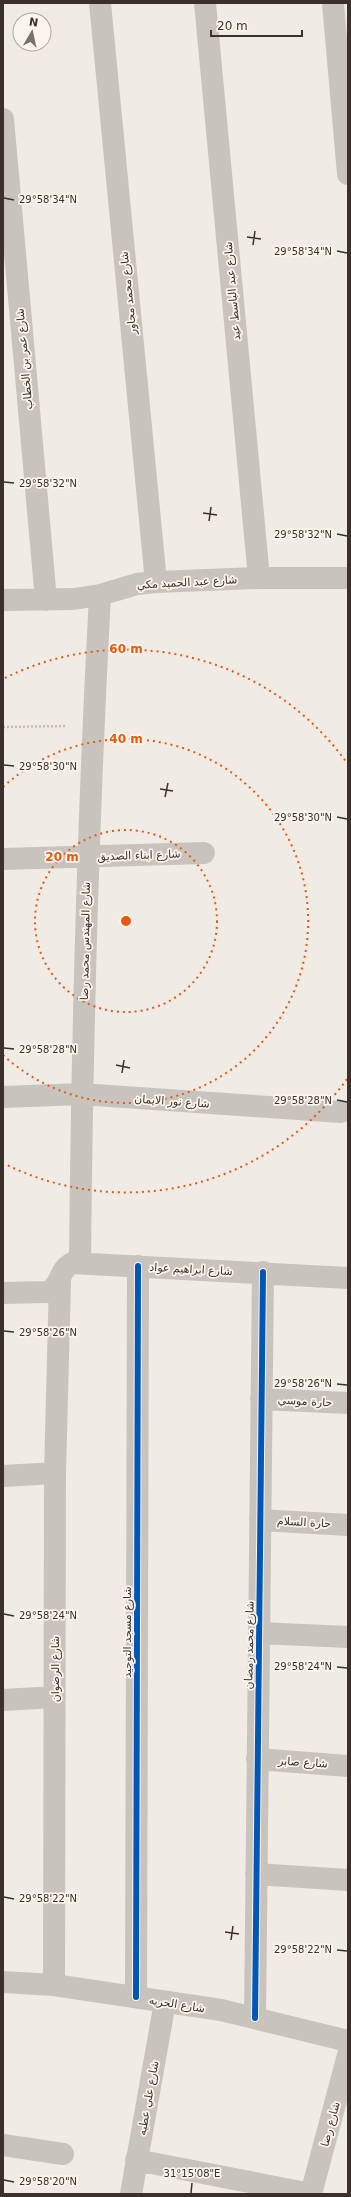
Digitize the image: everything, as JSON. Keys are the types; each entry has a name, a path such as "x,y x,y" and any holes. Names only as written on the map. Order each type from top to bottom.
{"street":[{"name":"شارع محمد مجاور","path":"100,3 156,582"},
{"name":"شارع عبد الباسط عيد","path":"205,3 259,578"},
{"path":"333,3 348,174"},
{"name":"شارع عمر بن الخطاب","path":"3,119 46,600"},
{"name":"شارع عبد الحميد مكي","path":"3,600 74,599 100,595 137,584 156,582 259,578 348,578"},
{"name":"شارع المهندس محمد رضا","path":"80,1262 81,1094 87,857 100,595"},
{"name":"شارع ابناء الصديق","path":"3,859 204,853"},
{"name":"شارع نور الايمان","path":"3,1097 81,1094 341,1112"},
{"path":"3,1293 47,1292 57,1286 65,1267 72,1263 80,1262"},
{"name":"شارع ابراهيم عواد","path":"80,1262 348,1278"},
{"name":"شارع مسجد التوحيد","path":"136,1997 138,1266"},
{"name":"شارع محمد رمضان","path":"255,2018 263,1272"},
{"name":"شارع الرضوان","path":"54,1985 55,1474 60,1280"},
{"name":"حارة موسي","path":"261,1398 348,1403"},
{"path":"3,1476 55,1474"},
{"name":"حارة السلام","path":"260,1520 348,1525"},
{"path":"259,1633 348,1637"},
{"path":"3,1700 55,1697"},
{"name":"شارع صابر","path":"257,1759 348,1766"},
{"path":"256,1874 348,1880"},
{"name":"شارع الحريه","path":"3,1984 54,1985 222,2010 348,2041"},
{"name":"شارع علي عطيه","path":"131,2194 165,2002"},
{"name":"شارع رضا","path":"311,2194 348,2055"},
{"path":"3,2145 63,2154"},
{"path":"136,2160 311,2194"}],"path":[{"path":"3,727 93,725"}],"cycle path":[{"path":"136,1997 138,1266"},
{"path":"255,2018 263,1272"}]}
